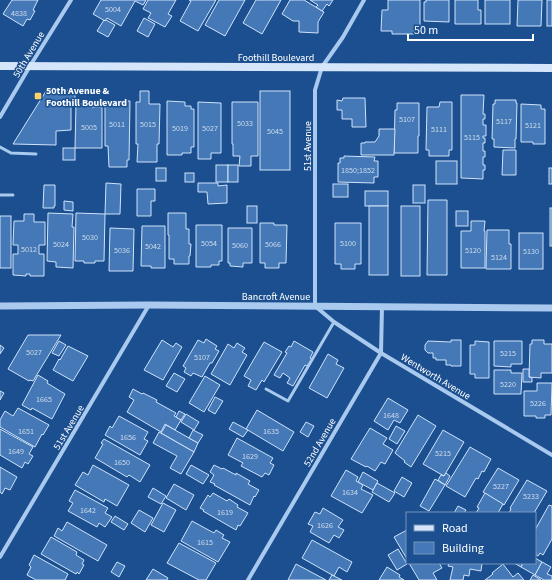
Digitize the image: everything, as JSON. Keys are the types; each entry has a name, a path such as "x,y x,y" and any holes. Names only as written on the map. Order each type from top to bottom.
{"main road":[{"name":"Foothill Boulevard","path":"0,66 552,68"}],"street":[{"name":"50th Avenue","path":"0,117 71,0"},
{"name":"51st Avenue","path":"315,306 315,90 322,68 364,0"},
{"name":"51st Avenue","path":"0,557 149,305"},
{"name":"Bancroft Avenue","path":"0,306 149,305 552,308"},
{"name":"Wentworth Avenue","path":"315,306 334,322 381,353 552,455"},
{"name":"52nd Avenue","path":"248,580 381,353 382,306"}],"lane":[{"path":"0,147 11,153 36,154"},
{"path":"0,195 13,195"},
{"path":"266,389 288,402 334,322"}],"building":[{"path":"12,0 38,0 33,10 35,11 30,20 27,19 23,26 3,14"},
{"path":"101,0 146,0 143,5 135,1 121,26 107,18 105,21 93,14"},
{"path":"148,0 176,0 168,14 172,16 165,27 148,18 151,13 143,9"},
{"path":"189,0 216,0 198,31 180,21 191,1"},
{"path":"219,0 245,0 225,36 205,25"},
{"path":"256,0 281,0 262,34 243,23"},
{"path":"290,0 304,0 324,12 318,22 318,33 299,32 299,21 293,21 282,14"},
{"path":"310,0 333,0 329,6 327,4 322,11 316,7 318,5"},
{"path":"388,0 420,0 420,30 414,30 414,34 392,34 392,31 381,31 382,10 388,10"},
{"path":"426,0 449,0 449,22 424,21 424,2 426,2"},
{"path":"455,0 478,0 478,10 481,10 481,24 455,24"},
{"path":"485,0 510,0 510,24 485,24"},
{"path":"518,0 542,0 541,26 517,26"},
{"path":"547,0 552,0 552,26 547,26"},
{"path":"144,18 155,24 148,37 137,31"},
{"path":"104,20 115,25 108,37 97,31"},
{"path":"75,90 75,103 71,103 71,130 56,131 56,145 13,144 46,91"},
{"path":"140,91 149,91 149,104 160,104 157,162 137,162 138,144 136,144 136,102 140,102"},
{"path":"260,91 290,91 290,170 260,170"},
{"path":"461,95 484,95 483,114 485,114 485,119 483,119 483,125 486,125 486,136 483,136 483,138 485,138 485,143 483,143 485,157 483,157 483,165 485,165 485,170 483,170 483,179 461,178"},
{"path":"343,98 365,98 366,127 352,127 352,119 342,119 342,110 337,110 337,100 342,101"},
{"path":"495,100 516,100 515,148 494,147 494,139 492,139 493,104 495,104"},
{"path":"105,101 130,101 129,160 127,160 127,167 109,167 108,146 105,146"},
{"path":"167,101 185,102 185,106 191,106 191,109 194,109 194,147 191,147 191,153 182,153 182,155 167,155"},
{"path":"198,102 221,103 221,153 211,153 211,159 198,159"},
{"path":"232,102 258,102 258,156 251,156 251,166 239,166 240,156 233,156"},
{"path":"440,102 452,102 452,150 449,150 449,156 429,156 429,150 426,150 427,107 439,107"},
{"path":"397,103 419,103 418,153 394,153 395,110 397,110"},
{"path":"76,104 92,104 92,107 102,107 102,148 75,148"},
{"path":"521,104 541,105 541,109 545,109 545,144 521,142"},
{"path":"379,129 395,129 394,155 361,155 361,143 375,142 379,136"},
{"path":"63,148 75,148 75,160 63,160"},
{"path":"503,150 516,150 516,175 502,175"},
{"path":"344,156 375,157 374,161 378,161 378,177 374,177 374,183 338,182 338,163 340,163 340,158 344,158"},
{"path":"436,161 457,161 457,184 436,184"},
{"path":"216,165 228,165 228,182 216,182"},
{"path":"228,165 238,165 238,182 228,182"},
{"path":"156,168 166,168 166,181 156,181"},
{"path":"549,168 552,168 552,184 549,184"},
{"path":"185,173 194,173 194,182 185,182"},
{"path":"106,183 121,184 120,214 105,214"},
{"path":"198,183 218,183 218,186 227,185 227,203 208,204 207,192 198,192"},
{"path":"333,184 348,184 348,197 333,197"},
{"path":"44,185 55,185 54,208 43,208"},
{"path":"413,185 425,185 425,203 413,203"},
{"path":"137,189 155,189 155,201 151,201 151,216 137,216"},
{"path":"365,191 388,191 388,206 365,206"},
{"path":"428,200 447,200 447,275 427,275"},
{"path":"64,201 73,202 73,211 64,210"},
{"path":"247,206 257,206 257,223 247,223"},
{"path":"369,206 388,206 388,275 369,275"},
{"path":"401,206 420,206 420,276 401,276"},
{"path":"550,208 552,208 552,246 550,246"},
{"path":"456,211 468,211 468,226 456,226"},
{"path":"48,213 73,214 73,268 56,267 56,262 47,261"},
{"path":"76,213 105,214 104,261 84,263 84,261 75,261"},
{"path":"168,213 186,213 186,229 189,229 189,244 191,244 189,264 174,264 174,259 169,259"},
{"path":"24,214 34,214 34,222 45,222 45,245 39,245 39,254 44,254 44,276 30,276 30,274 26,274 26,276 13,275 13,254 18,254 18,245 13,245 14,221 24,221"},
{"path":"0,216 11,216 11,268 0,268"},
{"path":"471,221 485,221 485,268 461,268 461,231 471,231"},
{"path":"260,223 287,225 286,263 279,263 279,268 265,268 265,263 260,263"},
{"path":"335,223 361,223 361,264 355,264 355,269 341,269 341,264 335,264"},
{"path":"196,225 222,225 222,261 219,261 219,265 211,265 211,267 196,267"},
{"path":"142,226 165,226 165,268 141,266"},
{"path":"110,228 134,229 133,271 109,271"},
{"path":"228,228 252,228 252,263 243,263 243,267 230,266 230,263 228,263"},
{"path":"487,230 509,230 509,244 511,244 511,269 486,269"},
{"path":"519,233 543,233 543,269 519,269"},
{"path":"28,335 61,335 33,381 29,381 8,369"},
{"path":"206,339 217,346 215,349 219,351 202,377 193,373 191,376 184,372 186,368 183,366 198,340 204,343"},
{"path":"162,340 173,347 176,343 182,347 163,380 144,370"},
{"path":"451,340 461,340 461,366 446,365 446,360 436,360 436,358 433,358 433,353 428,353 425,350 425,345 428,341 451,342"},
{"path":"532,340 544,340 544,344 552,344 552,373 541,373 541,378 529,377 530,344 532,344"},
{"path":"59,341 66,345 59,356 52,353"},
{"path":"294,341 313,352 310,358 312,359 307,366 305,365 293,386 287,383 290,378 283,373 280,378 274,375 287,353 285,352 289,346 291,347"},
{"path":"475,341 489,342 489,378 475,378 475,374 470,374 470,345 475,345"},
{"path":"494,341 522,341 522,364 511,364 511,367 494,366"},
{"path":"264,342 282,352 264,382 262,380 256,390 248,386 251,380 244,376"},
{"path":"237,343 245,348 242,352 247,355 230,385 211,374 228,344 234,348"},
{"path":"0,345 4,348 0,354"},
{"path":"68,346 88,356 73,381 53,370"},
{"path":"328,354 338,360 336,364 344,368 327,398 309,388"},
{"path":"523,369 529,369 529,377 532,378 532,382 523,382"},
{"path":"494,370 511,370 511,373 522,373 521,394 494,394"},
{"path":"174,373 185,379 177,392 166,386"},
{"path":"38,375 48,381 47,383 65,394 52,419 32,408 31,410 22,405"},
{"path":"205,376 220,385 204,412 189,403"},
{"path":"537,383 552,383 551,415 545,415 545,418 524,416 524,391 537,391"},
{"path":"133,389 157,400 156,402 176,413 174,416 181,420 175,430 165,424 161,432 127,412 134,400 129,397"},
{"path":"0,391 4,393 0,400"},
{"path":"215,397 223,401 215,414 208,410"},
{"path":"388,398 408,410 400,423 394,420 388,430 374,421"},
{"path":"18,408 49,425 35,447 0,427 0,420 5,411 13,416"},
{"path":"257,410 294,432 283,451 246,429"},
{"path":"179,411 185,414 181,420 176,417"},
{"path":"186,414 199,422 194,430 181,422"},
{"path":"418,415 436,426 411,467 395,453"},
{"path":"119,416 148,432 144,439 148,441 140,455 105,435 110,426 112,428"},
{"path":"233,422 248,430 243,437 229,429"},
{"path":"306,422 314,426 308,437 300,432"},
{"path":"166,425 198,443 194,452 161,433"},
{"path":"396,426 405,431 397,444 389,439"},
{"path":"370,428 387,438 383,444 393,450 385,464 381,462 375,471 351,459"},
{"path":"0,429 33,447 29,454 33,456 28,464 25,462 22,468 0,455"},
{"path":"193,430 203,435 198,443 189,438"},
{"path":"443,430 464,442 444,476 423,464"},
{"path":"159,432 194,452 181,474 170,468 177,456 153,443"},
{"path":"237,438 273,458 270,463 274,465 269,475 265,473 262,477 241,466 243,463 228,455"},
{"path":"104,439 150,465 140,482 129,475 127,477 95,458 103,444 101,443"},
{"path":"470,447 491,459 484,472 482,471 478,479 476,478 465,497 446,486"},
{"path":"93,465 129,485 117,506 105,499 104,502 75,485 83,472 88,475"},
{"path":"191,465 209,475 203,484 186,474"},
{"path":"214,465 236,475 236,473 250,481 248,484 259,490 255,497 254,496 250,505 210,482 214,475 210,472"},
{"path":"0,467 17,477 10,490 5,488 2,494 0,492"},
{"path":"498,468 519,480 504,505 483,492"},
{"path":"346,470 358,477 356,481 363,485 361,489 373,495 362,513 331,496"},
{"path":"363,472 378,481 373,490 358,482"},
{"path":"446,473 450,476 445,485 438,480 441,475 444,476"},
{"path":"402,477 412,483 404,497 394,491"},
{"path":"435,479 445,485 429,511 420,506"},
{"path":"527,480 547,491 535,512 510,512 510,508"},
{"path":"377,483 395,493 389,502 372,492"},
{"path":"174,484 194,495 186,510 166,498"},
{"path":"153,488 166,496 161,504 148,497"},
{"path":"75,490 108,508 105,513 112,517 105,527 99,523 97,527 68,511 73,503 69,501"},
{"path":"213,493 227,501 229,499 238,505 237,507 248,513 240,526 238,525 236,530 200,508 208,495 210,497"},
{"path":"485,493 503,504 499,512 477,512 479,508 477,507"},
{"path":"163,503 176,510 164,532 151,525"},
{"path":"549,505 552,506 552,539 543,555 540,553 538,556 536,555 536,528"},
{"path":"458,506 466,510 465,512 455,512"},
{"path":"323,508 343,520 338,527 344,530 339,538 334,535 329,543 310,532 313,526 308,524 315,512 320,514"},
{"path":"139,510 153,518 145,532 131,523"},
{"path":"115,516 128,524 124,530 111,522"},
{"path":"192,521 214,533 216,530 224,535 222,538 230,542 218,562 181,541"},
{"path":"67,522 107,545 98,561 54,536 58,528 62,531"},
{"path":"406,531 406,557 394,537"},
{"path":"51,537 77,552 76,555 84,560 82,564 84,565 79,574 77,572 76,574 41,554"},
{"path":"312,540 352,562 347,572 339,567 334,576 302,558"},
{"path":"179,543 216,563 206,580 199,580 167,563"},
{"path":"398,549 407,564 397,570 388,555"},
{"path":"34,555 68,574 65,580 36,580 27,575 31,567 29,565"},
{"path":"536,559 542,562 535,575 521,567 522,564 536,564"},
{"path":"117,562 125,566 119,577 111,572"},
{"path":"542,562 551,567 547,574 552,576 552,580 544,580 535,575"},
{"path":"296,564 326,580 288,580"},
{"path":"410,564 440,564 442,568 433,573 437,580 419,580"},
{"path":"449,564 482,564 481,571 470,569 469,576 464,575 463,580 450,580 453,567 448,566"},
{"path":"503,564 513,577 518,573 524,580 485,580"},
{"path":"516,564 522,564 521,567"},
{"path":"387,567 400,575 399,577 404,580 379,580"},
{"path":"153,569 168,578 167,580 146,580"},
{"path":"332,575 342,580 329,580"},
{"path":"533,575 541,580 530,580"}],"place":[{"name":"50th Avenue & Foothill Boulevard","path":"38,96"}]}
